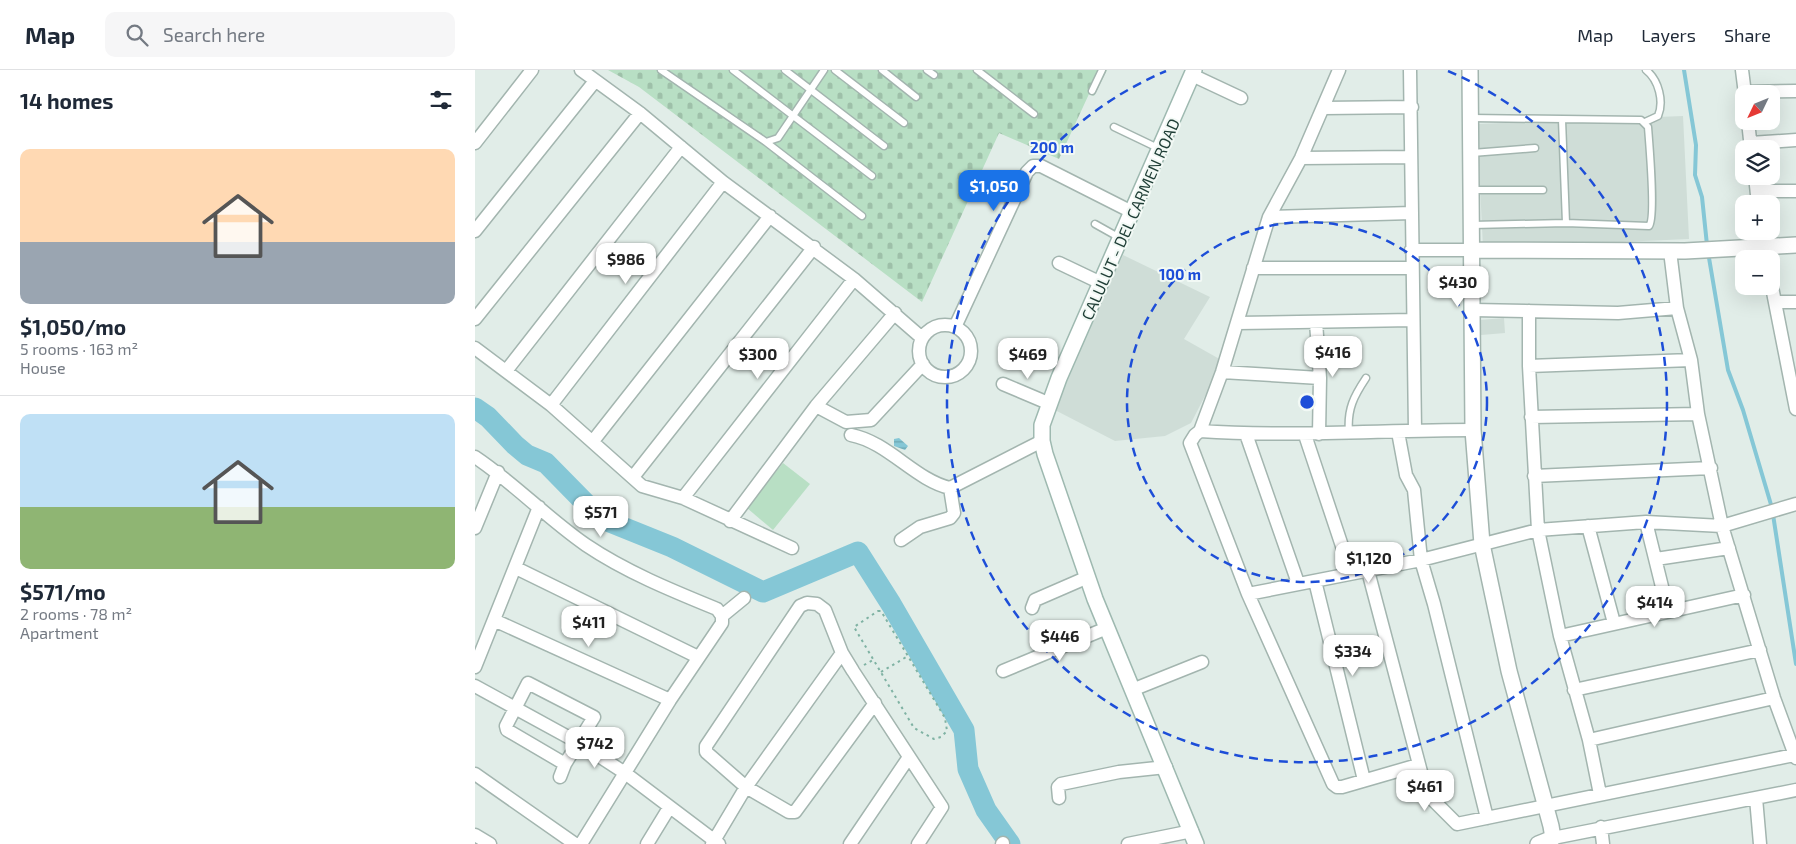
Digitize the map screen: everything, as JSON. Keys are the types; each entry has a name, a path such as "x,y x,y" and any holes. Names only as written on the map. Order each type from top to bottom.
{"street":[{"path":"475,143 532,70"},
{"path":"581,70 640,114 723,182 814,247 895,313 922,338"},
{"path":"1339,70 1301,158 1269,217 1222,372 1200,431 1190,443 1248,594 1333,784 1337,787 1342,787 1418,765"},
{"path":"1410,70 1411,268 1415,430"},
{"path":"1470,70 1473,430 1482,544 1509,671 1547,806 1553,838"},
{"path":"1742,70 1744,85"},
{"path":"1193,73 1241,98"},
{"name":"CALULUT - DEL CARMEN ROAD","path":"1193,73 1161,150 1120,238 1048,403 1042,425 1042,441 1107,628 1194,837"},
{"path":"475,230 595,81"},
{"path":"1780,92 1796,91"},
{"path":"1324,108 1411,107"},
{"path":"475,319 640,114"},
{"path":"1780,142 1796,140"},
{"path":"506,371 681,147"},
{"path":"1301,158 1411,157"},
{"path":"955,327 1027,172 1033,166 1041,166 1132,212"},
{"path":"551,405 723,182"},
{"path":"1774,195 1796,191"},
{"path":"1269,217 1412,213"},
{"path":"593,441 770,216"},
{"path":"1411,250 1677,251 1796,245"},
{"path":"633,477 814,247"},
{"path":"1368,571 1425,787 1431,798 1457,824 1795,756 1774,698 1722,526 1698,414 1691,360 1677,308 1677,251"},
{"path":"1059,263 1101,284"},
{"path":"1253,268 1411,268"},
{"path":"683,498 854,279"},
{"path":"1774,295 1790,354 1795,403"},
{"path":"1775,302 1796,302"},
{"path":"1473,310 1618,313 1677,308"},
{"path":"1529,311 1531,417 1538,530 1560,636 1589,740 1600,794"},
{"path":"730,521 816,406 895,313"},
{"path":"1237,323 1412,320"},
{"path":"1316,322 1320,378 1319,434"},
{"path":"943,325 955,327 964,333 969,342 971,352 963,369 957,374 942,376 927,370 919,356 922,338 931,329 943,325"},
{"path":"475,348 551,405 642,486 683,498 792,548"},
{"path":"1529,366 1691,360"},
{"path":"816,406 846,422 871,420 923,364"},
{"path":"1222,372 1320,378"},
{"path":"1003,384 1048,403"},
{"path":"1531,417 1698,414"},
{"path":"1200,431 1305,435 1415,430 1473,430"},
{"path":"1398,432 1404,466 1414,490 1421,560 1434,604 1487,818"},
{"path":"1246,434 1298,583"},
{"path":"851,435 875,444 935,482 950,488 1042,441"},
{"path":"1305,435 1351,573"},
{"path":"475,457 498,472 586,545 614,561 717,609 722,616 722,623 670,700 581,844"},
{"path":"1534,476 1711,468"},
{"path":"475,528 498,472"},
{"path":"901,540 920,527 950,518 954,513 950,488"},
{"path":"1248,594 1421,560 1538,530 1646,522 1722,526 1796,504"},
{"path":"475,667 539,507"},
{"path":"1646,522 1668,611"},
{"path":"1587,526 1614,622"},
{"path":"1656,559 1729,548"},
{"path":"516,568 698,658"},
{"path":"1031,608 1035,600 1088,577"},
{"path":"1315,581 1364,780"},
{"path":"1560,636 1614,622 1744,595"},
{"path":"722,616 744,598"},
{"path":"875,703 795,812 789,812 746,787 709,757 706,752 706,746 800,606 807,603 817,604 825,610 842,653 875,703 942,807 917,844"},
{"path":"495,620 670,700"},
{"path":"1003,671 1107,628"},
{"path":"1574,690 1760,650"},
{"path":"475,686 579,743 625,773 715,843 746,787 842,653"},
{"path":"1132,690 1202,662"},
{"path":"560,777 565,764 596,712 529,679 506,726 505,733 565,764"},
{"path":"1589,740 1774,698"},
{"path":"850,844 909,756"},
{"path":"1059,798 1058,787 1061,784 1119,772 1166,767"},
{"path":"475,774 575,844"},
{"path":"1538,844 1553,838 1601,827 1796,790"},
{"path":"1756,798 1760,844"},
{"path":"647,844 669,808"},
{"path":"1601,827 1603,844"},
{"path":"475,835 490,844"},
{"path":"1128,844 1194,837"}],"lane":[{"path":"661,70 766,142 862,216"},
{"path":"733,70 871,176"},
{"path":"785,70 884,146"},
{"path":"766,142 778,138 824,70"},
{"path":"835,70 904,123"},
{"path":"881,70 916,97"},
{"path":"927,70 934,75"},
{"path":"977,70 1034,114"},
{"path":"1093,91 1102,70"},
{"path":"1471,118 1637,119 1645,122 1655,119 1661,110 1658,87 1646,70"},
{"path":"1563,120 1565,223"},
{"path":"1472,225 1565,223 1649,226 1651,224 1649,142 1645,122"},
{"path":"1114,127 1161,150"},
{"path":"1472,153 1535,148"},
{"path":"1472,190 1543,190"},
{"path":"1095,224 1120,238"},
{"path":"1349,432 1350,405 1366,378"}],"path":[{"path":"881,611 908,656 945,718 947,731 941,737 934,739 914,728 854,627 855,624 881,611"},
{"path":"881,672 908,656"}],"shaded area":[{"path":"1683,116 1689,239 1483,248 1477,124"},
{"path":"1123,255 1210,297 1184,339 1223,361 1191,423 1165,436 1115,441 1053,409"},
{"path":"1504,318 1505,333 1481,335 1480,320"}],"green space":[{"path":"608,70 1107,70 1094,96 1089,94 1059,159 999,133 922,302 639,87"},
{"path":"783,463 810,484 773,530 747,508"}],"water":[{"path":"899,438 908,446 905,450 894,446 894,439"}],"waterway":[{"path":"1684,70 1696,145 1695,175 1702,197 1707,245"},
{"path":"1708,252 1728,370 1743,410 1772,508 1796,664"},
{"path":"475,408 488,417 527,455 546,463 600,518 672,547 763,592 858,552 891,604 964,730 968,769 986,810 1010,844"}]}
